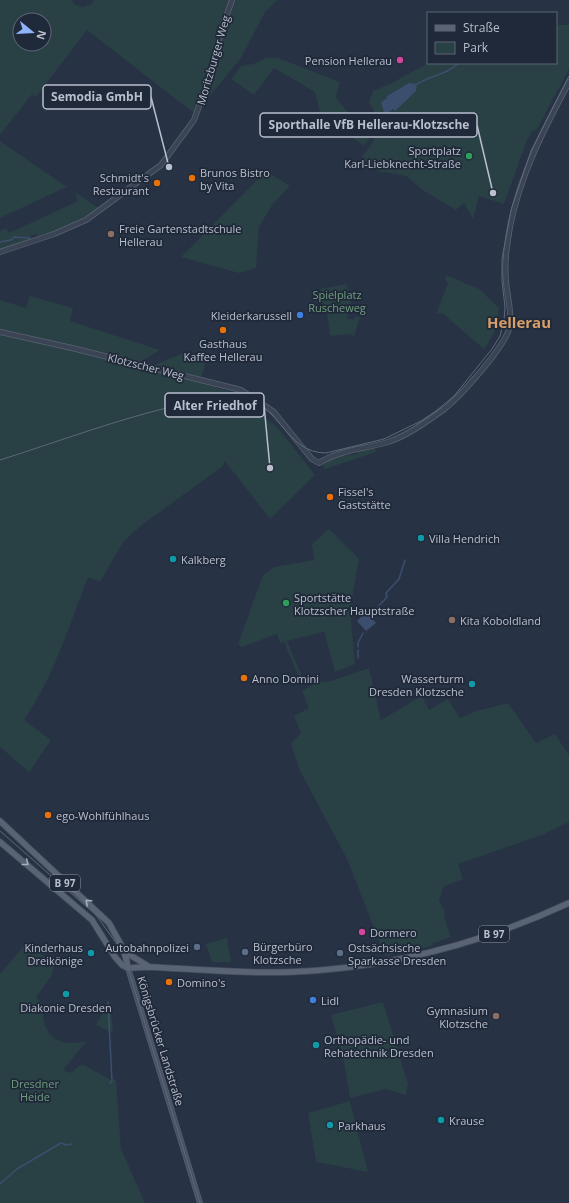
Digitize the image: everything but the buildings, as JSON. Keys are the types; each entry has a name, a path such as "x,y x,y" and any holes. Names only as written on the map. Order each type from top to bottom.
{"main road":[{"name":"B 97","path":"0,822 104,918 114,931 125,952 128,968 149,967 280,972 329,970 384,963 472,942 516,926 569,903"},
{"name":"Königsbrücker Landstraße","path":"0,842 92,920 115,957 122,965 128,968 200,1203"},
{"path":"125,952 149,967"}],"street":[{"name":"Moritzburger Weg","path":"0,252 54,234 86,220 160,165 194,120 210,76 221,32 232,0"},
{"name":"Klotzscher Weg","path":"0,332 72,348 241,390 266,405 283,421 312,459 319,463 329,456 389,441 426,422 459,396 504,341 510,325 505,270 513,212 534,151 569,82"}],"green space":[{"path":"0,0 72,0 75,5 83,7 92,4 93,0 277,0 265,12 241,58 195,114 87,30 36,97 32,94 0,135"},
{"path":"557,25 569,25 569,69 536,131 533,130 527,140 504,204 479,196 473,219 464,203 456,210 424,191 406,176 386,172 381,173 361,157 372,144 377,131 376,118 369,102 373,91 392,83 427,64 557,64","holes":["409,83 401,104 395,111 381,102"]},
{"path":"266,58 278,58 340,82 336,97 359,127 372,126 371,136 364,146 320,113 315,92 274,68 254,95 231,79 241,66 253,64"},
{"path":"0,141 67,187 0,218"},
{"path":"266,171 290,186 272,205 259,227 256,268 239,273 181,257"},
{"path":"75,192 100,209 86,218 63,229 39,238 37,234 30,236 30,240 0,250 0,231 6,228 9,233 78,201"},
{"path":"446,275 479,289 499,308 498,317 496,317 495,321 498,322 496,329 484,349 442,313 436,314 448,283 445,280"},
{"name":"Spielplatz Ruscheweg","path":"347,284 351,304 347,318 353,320 356,317 360,317 354,336 349,334 330,336 327,311 324,311 320,289"},
{"path":"30,296 73,308 70,321 160,350 140,362 181,377 242,395 242,399 261,406 257,411 278,428 315,475 270,519 225,461 222,467 143,524 124,541 100,582 88,577 52,669 35,704 24,720 51,740 29,772 0,747 0,300 26,308"},
{"path":"188,351 205,364 201,379 152,366"},
{"path":"375,447 376,452 325,469 322,465 334,457 357,454 357,452"},
{"path":"329,529 359,559 350,610 355,664 335,672 324,632 287,641 304,681 301,682 284,642 280,643 277,634 242,647 238,644 263,575 274,567 314,560 312,544"},
{"path":"369,668 381,720 422,696 429,710 448,699 460,718 476,711 508,703 536,743 555,734 569,755 569,822 542,835 458,864 463,879 443,887 439,901 445,911 444,917 451,937 432,944 433,946 385,956 347,859 299,769 291,743 301,733 294,716 309,708 302,691 315,683 331,681"},
{"path":"227,938 231,962 212,962 206,944"},
{"name":"Dresdner Heide","path":"28,941 54,966 52,975 36,997 44,1006 43,1017 48,1032 57,1040 64,1043 87,1041 63,1070 70,1073 82,1064 111,1080 116,1080 121,1149 145,1203 0,1203 0,974"},
{"path":"383,1002 408,1084 406,1095 386,1089 350,1098 344,1062 331,1015"},
{"path":"105,1009 111,1009 113,1033 96,1025"},
{"path":"350,1101 368,1172 316,1162 308,1113"}],"water":[{"path":"409,83 417,84 416,91 395,111 393,109 387,113 384,112 381,102 387,98 387,96"},
{"path":"366,612 376,623 366,631 357,621"}],"waterway":[{"path":"417,84 444,73 457,64"},
{"path":"0,242 11,240 14,237 30,238"},
{"path":"375,610 387,597 386,593 399,579 405,560"},
{"path":"358,647 358,643 363,633"},
{"path":"358,650 358,658"},
{"path":"108,1002 112,1081 110,1083"},
{"path":"0,1184 17,1169 61,1143 66,1145 72,1144"}],"tram line":[{"path":"0,460 134,417 220,395 237,395 257,403 267,410 302,446 313,451 326,453 384,439 421,421 436,411 454,396 492,349 500,336 504,321 505,307 502,281 502,259 511,210 531,151 569,76"},
{"path":"0,831 96,915 117,944 128,968 200,1203"}],"place":[{"name":"Pension Hellerau","path":"400,60"},
{"name":"Sportplatz Karl-Liebknecht-Straße","path":"469,156"},
{"name":"Semodia GmbH","path":"169,167"},
{"name":"Brunos Bistro by Vita","path":"192,178"},
{"name":"Schmidt's Restaurant","path":"157,183"},
{"name":"Sporthalle VfB Hellerau-Klotzsche","path":"493,193"},
{"name":"Freie Gartenstadtschule Hellerau","path":"111,234"},
{"name":"Kleiderkarussell","path":"300,315"},
{"name":"Gasthaus Kaffee Hellerau","path":"223,330"},
{"name":"Alter Friedhof","path":"270,468"},
{"name":"Fissel's Gaststätte","path":"330,497"},
{"name":"Villa Hendrich","path":"421,538"},
{"name":"Kalkberg","path":"173,559"},
{"name":"Sportstätte Klotzscher Hauptstraße","path":"286,603"},
{"name":"Kita Koboldland","path":"452,620"},
{"name":"Anno Domini","path":"244,678"},
{"name":"Wasserturm Dresden Klotzsche","path":"472,684"},
{"name":"ego-Wohlfühlhaus","path":"48,815"},
{"name":"Dormero","path":"362,932"},
{"name":"Autobahnpolizei","path":"197,947"},
{"name":"Bürgerbüro Klotzsche","path":"245,952"},
{"name":"Kinderhaus Dreikönige","path":"91,953"},
{"name":"Ostsächsische Sparkasse Dresden","path":"340,953"},
{"name":"Domino's","path":"169,982"},
{"name":"Diakonie Dresden","path":"66,994"},
{"name":"Lidl","path":"313,1000"},
{"name":"Gymnasium Klotzsche","path":"496,1016"},
{"name":"Orthopädie- und Rehatechnik Dresden","path":"316,1045"},
{"name":"Krause","path":"441,1120"},
{"name":"Parkhaus","path":"330,1125"}],"district":[{"name":"Hellerau","path":"519,322"}]}
